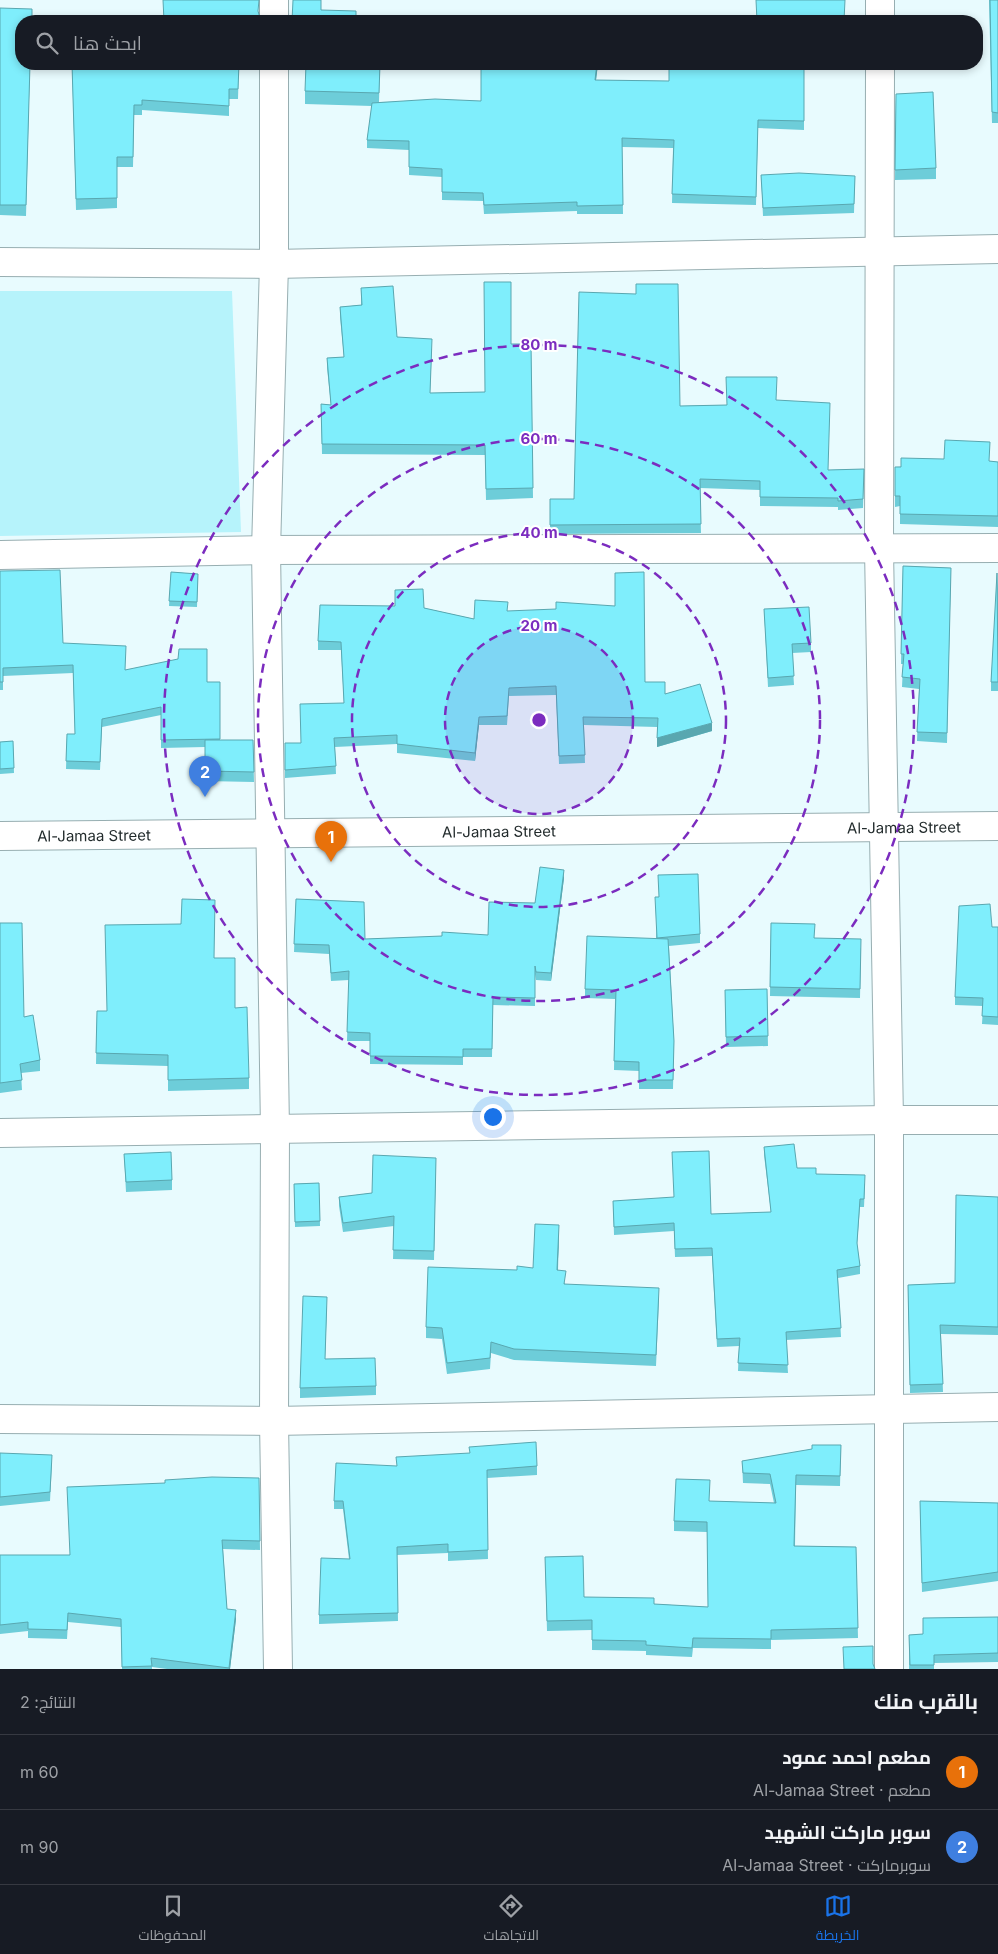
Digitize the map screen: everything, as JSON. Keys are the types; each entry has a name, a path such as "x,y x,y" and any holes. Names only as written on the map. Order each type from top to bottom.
{"street":[{"path":"274,0 274,15"},
{"path":"880,0 880,15"},
{"path":"274,70 274,264 266,550 275,1130 274,1422 278,1669"},
{"path":"880,70 879,549 886,828 890,1120 889,1669"},
{"path":"0,262 274,264 881,253 998,249"},
{"path":"0,555 266,550 998,548"},
{"name":"Al-Jamaa Street","path":"0,836 998,826"},
{"path":"0,1133 998,1120"},
{"path":"0,1419 274,1422 998,1407"}],"shaded area":[{"path":"0,291 232,291 241,532 0,536"}],"building":[{"path":"163,0 259,0 259,15 164,15"},
{"path":"293,0 321,0 321,10 356,11 356,15 292,15"},
{"path":"756,0 845,0 844,15 757,15"},
{"path":"990,0 998,0 998,113 992,112"},
{"path":"0,8 32,9 32,15 15,15 15,70 30,70 26,205 0,205"},
{"path":"72,70 239,70 238,89 229,89 229,106 142,100 142,105 134,105 133,157 117,157 117,198 76,199"},
{"path":"306,70 380,70 379,93 305,91"},
{"path":"481,70 596,70 595,80 669,81 669,70 804,70 804,121 758,120 756,197 672,194 674,140 622,138 623,205 577,206 577,202 484,205 483,193 442,192 442,169 409,167 409,141 367,140 372,103 435,99 481,101"},
{"path":"933,92 936,168 895,170 896,94"},
{"path":"799,173 855,176 854,204 763,208 761,175"},
{"path":"484,282 511,282 511,344 531,344 533,488 486,489 485,445 322,444 321,404 331,405 327,358 344,357 340,307 362,305 361,288 393,286 397,337 432,339 430,393 485,392"},
{"path":"636,284 678,284 680,406 727,405 726,377 777,377 776,400 830,403 828,470 864,469 863,499 838,501 838,498 760,497 760,481 700,479 701,524 550,525 550,499 574,499 579,292 636,294"},
{"path":"945,440 990,442 989,461 998,462 998,516 900,514 900,496 895,496 895,467 901,467 901,458 944,459"},
{"path":"903,566 951,568 947,733 917,732 920,679 902,677 904,654 901,654"},
{"path":"60,570 63,643 126,646 125,670 178,659 179,649 207,649 207,682 220,682 220,739 161,740 161,707 102,719 100,762 66,761 67,734 75,734 73,665 3,668 3,682 0,682 0,571"},
{"path":"171,572 198,574 197,602 169,601"},
{"path":"644,572 645,682 665,682 665,694 700,684 712,723 657,738 658,718 583,717 585,755 559,756 556,686 509,688 507,716 479,717 475,753 397,744 397,735 334,738 336,766 285,770 285,743 301,743 300,704 344,703 341,642 318,641 320,605 395,606 395,590 423,589 424,608 474,619 475,600 508,602 507,611 556,609 556,602 615,606 615,573"},
{"path":"997,573 998,682 991,682"},
{"path":"809,607 811,643 792,644 794,676 768,678 764,609"},
{"path":"205,740 253,740 254,772 205,771"},
{"path":"13,741 14,768 0,769 0,742"},
{"path":"540,867 564,870 551,973 536,972 535,966 535,998 493,997 492,1049 463,1049 463,1057 370,1056 370,1033 347,1032 349,971 331,973 329,945 294,944 296,899 364,902 365,939 442,936 442,932 488,935 489,902 535,903"},
{"path":"698,874 700,934 657,938 655,897 659,897 658,875"},
{"path":"182,899 215,900 214,958 235,958 235,1008 247,1007 249,1078 168,1080 168,1055 96,1053 97,1011 107,1011 105,925 181,924"},
{"path":"990,904 992,927 998,927 998,1017 982,1016 983,998 955,997 959,906"},
{"path":"0,923 22,923 24,1017 33,1015 40,1060 20,1064 22,1080 0,1083"},
{"path":"771,923 815,924 814,938 861,939 860,989 770,987"},
{"path":"587,936 668,939 674,1041 673,1080 639,1080 639,1062 614,1061 616,990 585,989"},
{"path":"767,989 768,1036 726,1037 725,990"},
{"path":"794,1144 797,1168 816,1168 816,1174 865,1175 864,1199 860,1199 857,1243 860,1266 837,1270 841,1328 786,1332 788,1365 738,1363 740,1338 717,1339 712,1248 675,1249 674,1223 614,1227 613,1201 674,1197 672,1152 709,1151 711,1214 771,1212 764,1147"},
{"path":"171,1152 172,1180 126,1182 124,1154"},
{"path":"373,1155 436,1158 434,1251 393,1250 394,1216 343,1223 339,1197 372,1193"},
{"path":"319,1183 320,1221 295,1222 294,1184"},
{"path":"956,1195 998,1197 998,1327 940,1325 943,1384 910,1385 908,1285 955,1283"},
{"path":"535,1224 559,1225 557,1270 566,1271 564,1284 659,1288 656,1355 514,1349 491,1342 490,1358 447,1363 442,1328 426,1327 428,1267 517,1270 517,1266 533,1268"},
{"path":"303,1296 327,1297 325,1359 375,1358 376,1386 300,1388"},
{"path":"536,1442 537,1466 487,1470 488,1550 448,1552 448,1544 397,1547 398,1613 319,1615 321,1558 350,1559 343,1501 334,1501 336,1463 397,1466 396,1457 470,1453 469,1447"},
{"path":"812,1445 841,1445 840,1476 796,1475 794,1546 856,1547 858,1628 771,1630 771,1639 693,1638 692,1648 646,1645 646,1641 592,1640 592,1620 547,1621 545,1557 583,1556 584,1597 654,1598 654,1604 708,1607 707,1522 674,1521 676,1479 710,1480 709,1501 776,1503 770,1474 743,1473 742,1461 812,1449"},
{"path":"0,1453 52,1455 50,1492 0,1497"},
{"path":"212,1477 259,1478 260,1541 222,1540 227,1609 236,1610 229,1668 151,1658 152,1666 122,1667 121,1619 68,1613 67,1630 28,1629 28,1622 0,1625 0,1555 70,1555 67,1487 165,1483 165,1480"},
{"path":"920,1501 998,1503 998,1572 922,1583"},
{"path":"998,1617 998,1653 934,1655 934,1665 910,1665 909,1635 923,1634 923,1618"},
{"path":"873,1646 873,1664 875,1669 844,1669 843,1647"}],"place":[{"name":"سوبر ماركت الشهيد","path":"205,797"},
{"name":"مطعم احمد عمود","path":"331,862"}]}
